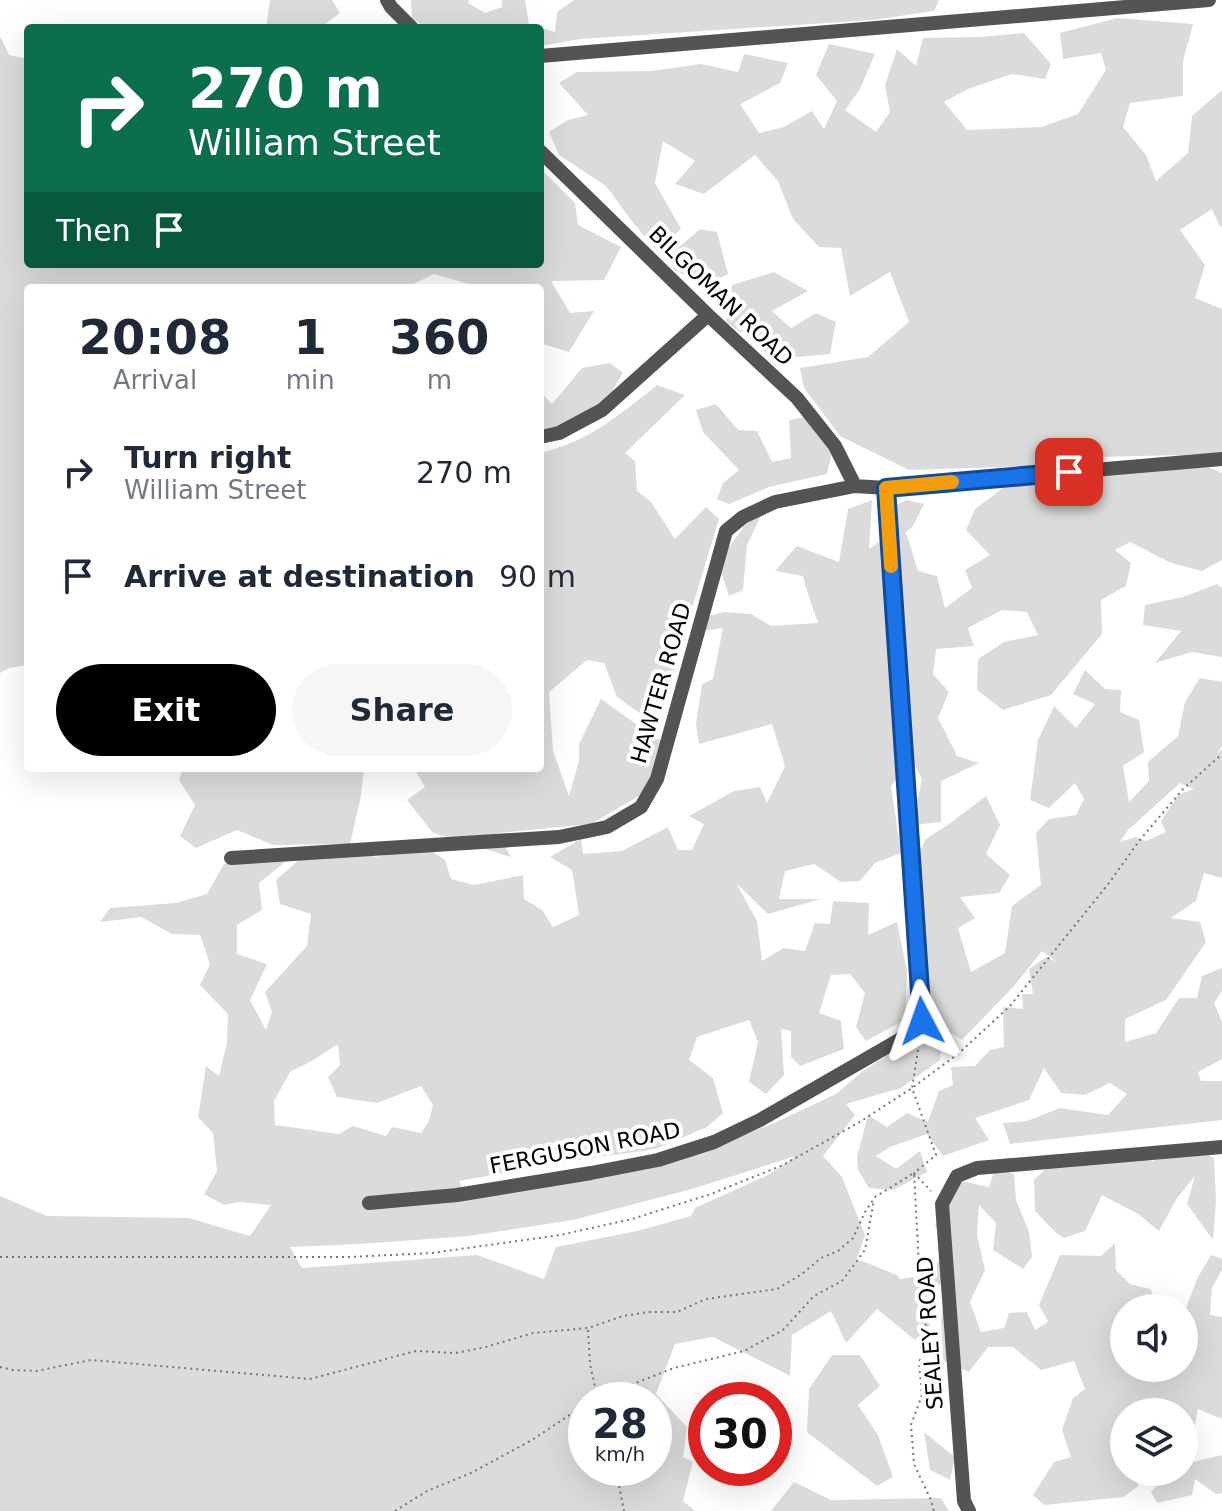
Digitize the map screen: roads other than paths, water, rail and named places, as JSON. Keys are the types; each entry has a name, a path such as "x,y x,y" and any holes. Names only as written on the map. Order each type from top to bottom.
{"street":[{"path":"387,0 408,24"},
{"path":"544,56 1122,3 1209,0"},
{"name":"BILGOMAN ROAD","path":"544,155 797,398 835,446 855,486"},
{"path":"544,436 559,433 602,410 708,315"},
{"name":"HAWTER ROAD","path":"231,858 559,837 607,827 641,807 657,779 726,531 743,517 775,502 855,486 886,488 1222,459"},
{"name":"FERGUSON ROAD","path":"369,1203 457,1195 591,1173 658,1160 714,1142 760,1120 886,1047 922,1021 886,488"},
{"name":"SEALEY ROAD","path":"969,1511 964,1501 942,1204 957,1176 977,1168 1222,1147"}]}
